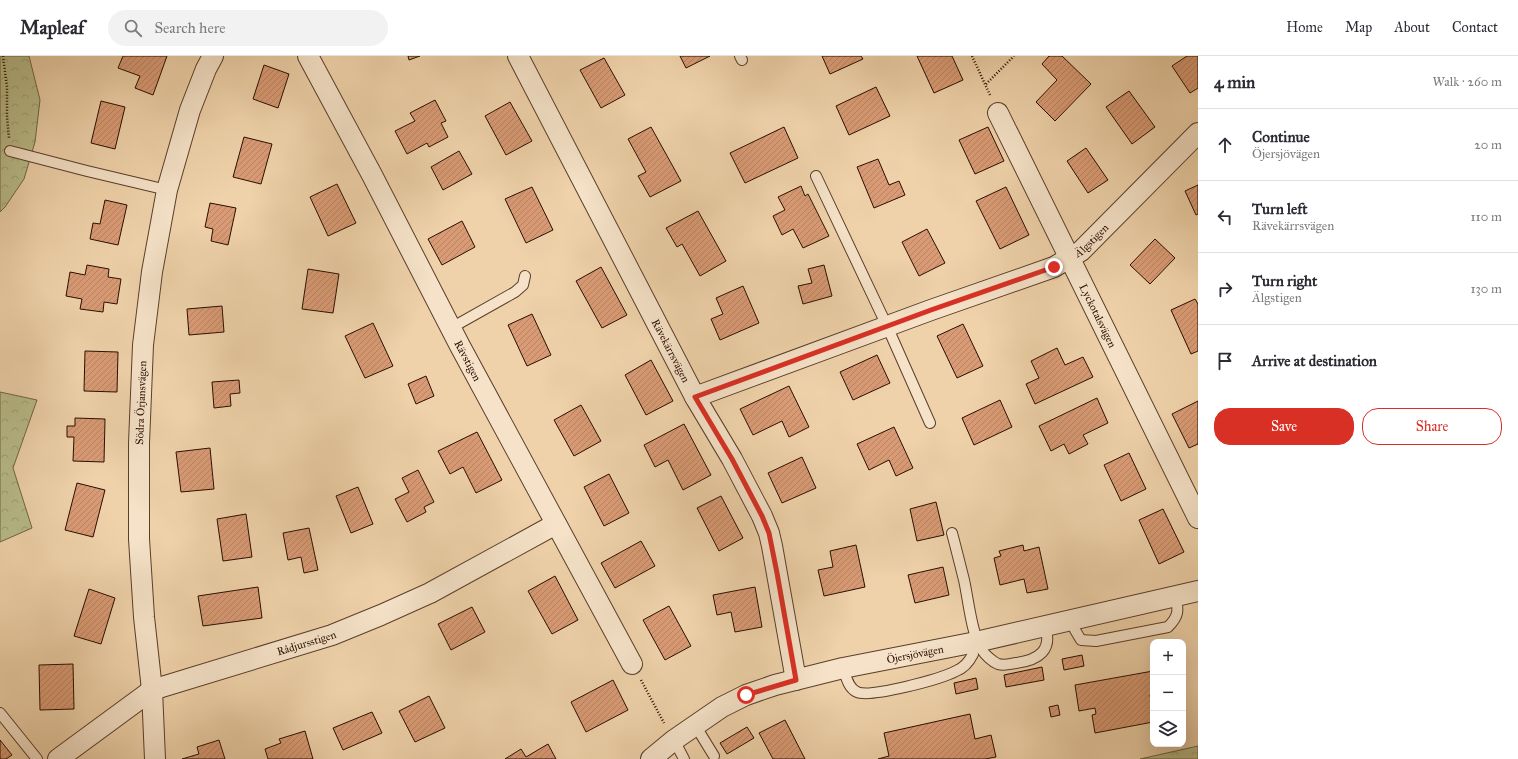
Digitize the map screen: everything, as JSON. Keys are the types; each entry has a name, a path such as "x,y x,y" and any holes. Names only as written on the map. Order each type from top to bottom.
{"street":[{"name":"Södra Örjansvägen","path":"155,759 152,690 144,617 138,539 139,443 143,345 152,272 167,190 190,110 206,69 213,56"},
{"name":"Rävstigen","path":"308,56 372,174 451,328 632,664"},
{"name":"Rävekärrsvägen","path":"518,56 695,397 732,459 762,516 769,533 796,680"},
{"name":"Lyckotalsvägen","path":"998,113 1071,258 1198,518"},
{"name":"Älgstigen","path":"695,397 887,326 1054,267 1081,251 1198,133"},
{"name":"Rådjursstigen","path":"58,759 152,690 332,634 381,615 430,593 556,524"},
{"name":"Öjersjövägen","path":"651,759 695,725 746,695 843,668 974,642 1198,591"}],"lane":[{"path":"10,151 167,190"},
{"path":"816,176 887,326 930,423"},
{"path":"451,328 515,292 523,285 525,276"},
{"path":"843,668 846,680 852,689 863,693 918,684 957,671 966,665 973,654 974,642 964,579 952,533"},
{"path":"1072,619 1075,630 1081,640 1089,642 1096,642 1168,627 1176,619 1177,606 1175,596"},
{"path":"974,642 996,663 1005,665 1028,662 1036,658 1045,649 1048,636 1045,626"},
{"path":"0,713 37,759"},
{"path":"695,725 714,756"},
{"path":"674,740 684,759"}],"path":[{"path":"3,56 7,87 7,117 10,151"},
{"path":"972,56 998,113"},
{"path":"986,84 1014,56"},
{"path":"632,664 674,740"}],"green space":[{"path":"0,56 29,56 40,100 35,142 24,179 0,212"},
{"path":"0,392 37,400 13,468 32,528 0,542"},
{"path":"1198,746 1198,759 1140,759"}],"building":[{"path":"123,56 167,56 153,95 135,88 140,76 118,68"},
{"path":"408,56 420,56 409,60"},
{"path":"680,56 710,56 686,68"},
{"path":"822,56 861,56 863,59 830,74"},
{"path":"917,56 952,56 963,80 934,93"},
{"path":"1049,56 1062,56 1091,84 1055,121 1036,102 1057,80 1042,64"},
{"path":"1187,56 1198,56 1198,88 1190,93 1172,66"},
{"path":"604,58 625,95 601,108 580,70"},
{"path":"264,65 289,74 278,108 253,99"},
{"path":"876,87 890,116 849,135 836,106"},
{"path":"1129,91 1155,127 1132,144 1106,107"},
{"path":"435,100 446,121 441,123 448,137 429,147 427,143 407,154 395,131 415,121 410,113"},
{"path":"101,101 125,107 115,149 91,143"},
{"path":"510,102 532,141 506,155 485,116"},
{"path":"651,127 681,181 650,197 638,176 646,172 628,139"},
{"path":"784,127 798,158 745,183 730,153"},
{"path":"988,127 1004,161 975,174 959,140"},
{"path":"244,137 272,144 261,184 233,177"},
{"path":"1086,148 1108,180 1088,193 1067,161"},
{"path":"459,151 472,174 443,190 431,167"},
{"path":"878,159 889,185 899,181 905,195 874,208 857,167"},
{"path":"337,184 356,223 328,236 310,197"},
{"path":"1198,185 1198,214 1196,215 1185,191"},
{"path":"801,186 805,196 808,194 829,236 803,248 793,229 782,235 773,216 785,210 778,197"},
{"path":"532,187 553,230 526,243 505,199"},
{"path":"1006,187 1029,235 1000,249 976,201"},
{"path":"105,200 127,205 118,245 90,239 93,223 100,224"},
{"path":"210,203 236,208 228,245 211,241 213,229 205,227"},
{"path":"698,211 726,261 700,276 682,244 677,247 666,228"},
{"path":"462,221 475,247 442,265 428,239"},
{"path":"927,229 945,263 919,276 902,242"},
{"path":"1155,239 1175,258 1150,284 1130,265"},
{"path":"87,265 109,269 108,277 121,279 117,304 104,302 103,312 80,309 82,299 66,296 70,272 85,275"},
{"path":"824,265 832,296 803,304 798,286 812,283 808,269"},
{"path":"601,267 627,315 602,328 576,281"},
{"path":"308,269 339,274 333,313 302,309"},
{"path":"743,286 759,323 720,340 711,319 723,314 716,298"},
{"path":"1195,299 1198,304 1198,351 1191,354 1171,310"},
{"path":"222,306 224,332 189,335 187,309"},
{"path":"532,314 551,355 527,366 508,325"},
{"path":"373,323 393,366 365,378 345,336"},
{"path":"963,324 983,366 957,378 937,336"},
{"path":"1057,348 1065,365 1083,357 1093,377 1035,404 1026,384 1039,378 1031,361"},
{"path":"85,351 118,352 117,392 84,391"},
{"path":"877,355 890,383 853,400 840,372"},
{"path":"651,360 673,401 646,415 625,375"},
{"path":"426,376 434,396 416,404 408,384"},
{"path":"239,380 240,393 230,394 231,406 214,408 212,382"},
{"path":"789,386 809,427 789,437 782,421 753,435 740,409"},
{"path":"1097,398 1108,423 1083,435 1088,444 1069,454 1064,444 1051,451 1039,426"},
{"path":"1000,400 1012,427 974,445 962,418"},
{"path":"1198,401 1198,444 1189,448 1172,414"},
{"path":"581,405 601,441 574,456 554,420"},
{"path":"75,418 105,419 104,462 73,461 74,437 67,437 67,426 75,426"},
{"path":"684,424 711,475 683,490 668,460 655,467 644,445"},
{"path":"894,427 913,468 896,476 889,460 869,470 857,444"},
{"path":"477,432 502,480 476,493 463,467 450,474 438,451"},
{"path":"210,448 214,489 181,492 176,452"},
{"path":"1129,453 1146,489 1121,501 1104,465"},
{"path":"802,457 816,488 782,503 768,473"},
{"path":"418,470 434,502 424,507 426,512 407,522 395,499 409,492 402,478"},
{"path":"609,474 629,513 604,526 584,487"},
{"path":"77,483 105,490 93,537 65,530"},
{"path":"358,487 373,524 351,533 336,496"},
{"path":"721,496 743,538 719,551 697,508"},
{"path":"936,502 944,535 917,541 910,509"},
{"path":"1163,509 1184,552 1159,564 1139,520"},
{"path":"246,514 252,557 223,561 217,519"},
{"path":"309,528 318,570 304,573 301,557 288,560 283,533"},
{"path":"641,541 655,566 615,588 601,563"},
{"path":"856,545 865,587 824,596 818,570 833,567 830,551"},
{"path":"1023,545 1024,551 1039,547 1048,589 1027,593 1024,579 1000,585 994,558 1001,556 999,551"},
{"path":"943,567 949,595 915,603 908,575"},
{"path":"555,576 578,620 552,634 528,591"},
{"path":"258,587 262,618 203,626 198,596"},
{"path":"755,587 762,627 735,632 731,612 717,615 713,595"},
{"path":"89,589 115,598 101,644 74,636"},
{"path":"669,606 691,646 665,660 643,620"},
{"path":"472,607 485,632 451,650 438,624"},
{"path":"1082,655 1084,666 1064,670 1062,659"},
{"path":"73,664 74,709 40,710 39,665"},
{"path":"1042,667 1044,680 1006,687 1004,675"},
{"path":"1150,672 1150,723 1095,733 1092,715 1096,714 1095,708 1079,711 1075,685"},
{"path":"976,678 978,689 956,694 954,683"},
{"path":"613,680 628,710 586,732 571,702"},
{"path":"429,696 445,728 415,742 399,711"},
{"path":"1058,705 1060,715 1051,717 1049,707"},
{"path":"372,712 382,733 343,750 333,728"},
{"path":"970,714 975,739 991,735 996,757 985,759 878,759 889,756 884,733"},
{"path":"785,720 805,759 773,759 759,733"},
{"path":"747,727 754,738 727,754 720,743"},
{"path":"305,731 313,759 268,759 265,749 281,743 279,739"},
{"path":"0,740 12,755 6,759 0,759"},
{"path":"219,740 225,759 182,759 199,754 197,747"},
{"path":"548,744 556,759 505,759 521,749 526,757"}],"route":[{"path":"746,695 775,685 796,680 769,533 762,516 732,459 695,397 826,348 1054,267"}]}
